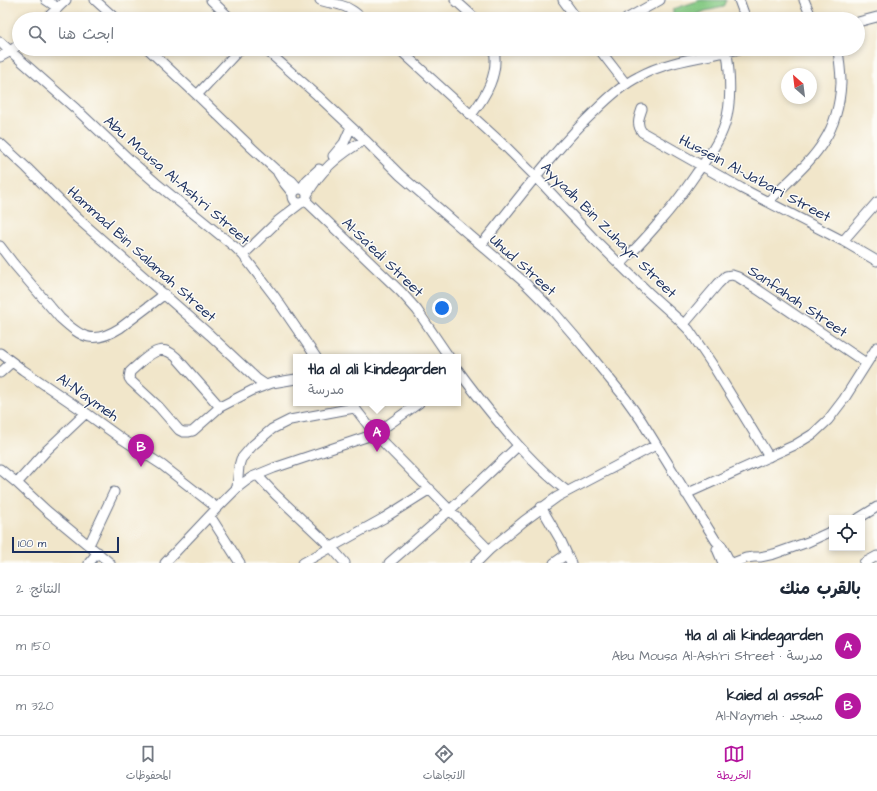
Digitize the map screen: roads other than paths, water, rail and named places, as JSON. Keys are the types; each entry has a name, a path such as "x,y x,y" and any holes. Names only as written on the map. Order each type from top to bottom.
{"street":[{"path":"46,0 58,8"},
{"path":"54,12 66,0"},
{"path":"95,0 108,12"},
{"path":"210,0 223,12"},
{"path":"320,0 328,3 342,2 354,12"},
{"path":"455,0 468,12"},
{"path":"563,0 572,12"},
{"path":"639,12 660,0"},
{"path":"739,0 743,12"},
{"path":"804,0 809,12"},
{"path":"865,20 877,17"},
{"name":"Abu Mousa Al-Ash'ri Street","path":"0,42 11,51"},
{"path":"0,57 11,51"},
{"name":"Abu Mousa Al-Ash'ri Street","path":"17,56 132,162 212,228 243,256 275,297 314,354"},
{"name":"Al-Sa'edi Street","path":"155,56 276,170 285,184 300,195 401,292 417,310 447,354"},
{"path":"197,95 233,56"},
{"name":"Uhud Street","path":"273,56 365,140 400,176 524,282 558,317 584,346 626,399 716,541 721,545 728,563"},
{"name":"Ayyadh Bin Zuhayr Street","path":"407,56 506,147 620,265 684,324 712,364 769,457"},
{"path":"471,115 482,101 491,82 494,73 494,56"},
{"path":"604,56 626,84"},
{"path":"481,245 563,144 608,98 637,77 662,66 708,56"},
{"path":"620,265 662,219 711,152 724,126 728,111 730,82 727,56"},
{"path":"768,202 815,153 824,142 833,124 841,83 839,56"},
{"name":"Hussein Al-Ja'bari Street","path":"642,109 638,119 639,128 642,132 768,202 877,260"},
{"path":"300,195 307,180 342,147 351,127"},
{"path":"243,256 327,168 347,151 365,140"},
{"name":"Hammad Bin Salamah Street","path":"0,143 76,216 165,294 257,379 266,385"},
{"path":"843,241 877,202"},
{"path":"0,246 60,318 79,333 89,337 103,337 112,333 165,294"},
{"name":"Sanfahah Street","path":"684,324 718,284 726,276 732,275 757,289 866,363"},
{"path":"686,494 795,445 813,434 828,420 853,386 877,347"},
{"path":"220,407 171,352 161,350 156,351 149,355 130,372 129,378 131,381 159,407 179,430 183,432 193,431 220,407 253,390 279,381 293,379"},
{"name":"Al-N'aymeh","path":"0,353 86,412 122,439 162,465 217,508"},
{"path":"0,373 12,362"},
{"path":"461,376 518,446 567,491"},
{"path":"237,488 239,466 242,459 253,445 272,429 294,419 349,406"},
{"path":"354,406 375,434 489,550"},
{"path":"165,563 217,508 246,481 274,468 375,434 416,406"},
{"path":"17,483 47,450 86,412"},
{"path":"476,563 489,550 541,507 567,491 656,445"},
{"path":"389,563 450,510 518,446"},
{"path":"0,469 47,511 110,563"},
{"path":"257,475 332,548 345,563"},
{"path":"303,563 384,518 430,489"},
{"path":"89,545 114,492"},
{"path":"541,507 559,537 569,559 554,563"},
{"path":"864,515 877,507"},
{"path":"210,516 240,563"},
{"path":"728,563 746,558 774,554 829,532"},
{"path":"89,563 98,552"},
{"path":"864,563 877,556"},
{"path":"751,563 760,557"}],"place":[{"name":"tla al ali kindegarden","path":"377,452"},
{"name":"kaied al assaf","path":"141,467"}]}
